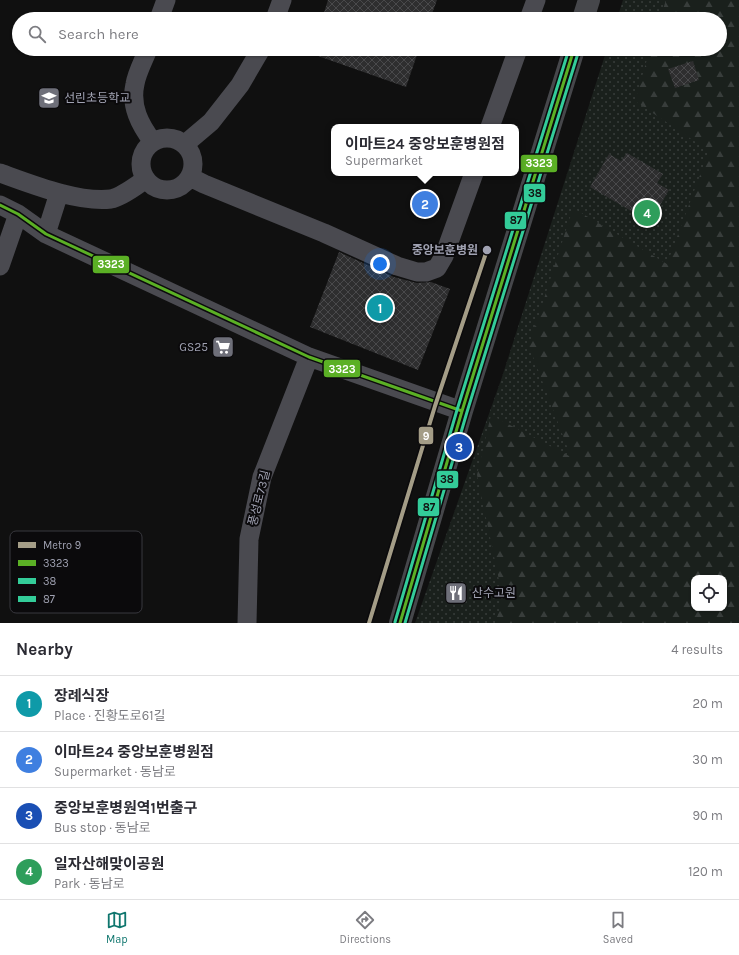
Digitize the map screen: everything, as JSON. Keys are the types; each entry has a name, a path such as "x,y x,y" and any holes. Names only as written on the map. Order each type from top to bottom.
{"main road":[{"path":"585,12 589,0"},
{"path":"400,623 462,411 572,56"}],"street":[{"path":"162,12 166,0"},
{"path":"278,12 282,0"},
{"path":"532,12 536,0"},
{"path":"145,56 135,84 134,98 136,114 143,129 153,142"},
{"path":"185,144 212,122 240,85 257,56"},
{"path":"491,124 515,56"},
{"path":"161,138 178,140 185,144 190,151 193,160 193,168 190,177 185,184 168,190 160,189 152,185 146,179 142,171 141,163 143,154 147,147 161,138"},
{"path":"0,173 59,193 90,198 112,198 131,189 146,179"},
{"path":"190,177 324,233 397,266 417,272 426,272 436,268 444,256 473,176"},
{"path":"46,234 59,193"},
{"path":"0,205 18,214 46,234 309,357 462,411"},
{"path":"0,266 18,214"},
{"name":"풍성로73길","path":"247,623 249,539 262,477 309,357"}],"green space":[{"path":"623,0 739,0 739,623 415,623 502,377 605,56 727,56 727,12 619,12"},
{"path":"666,0 739,0 739,623 495,623 503,599 477,475 491,415 571,457 529,346 573,208 667,264 709,151 635,101 648,56 727,56 727,12 662,12"}],"building":[{"path":"328,0 437,0 433,12 324,12"},
{"path":"318,56 417,56 406,87"},
{"path":"693,61 699,80 675,88 668,69"},
{"path":"627,153 663,174 657,183 669,190 650,222 590,187 609,154 621,161"},
{"path":"339,252 394,277 417,283 431,282 450,289 418,370 310,327"}],"metro line":[{"name":"9","path":"369,623 435,406 487,250"}],"transit line":[{"name":"87","path":"395,622 457,410 567,56"},
{"name":"3323","path":"400,623 462,411 572,56"},
{"name":"38","path":"405,623 467,412 577,56"},
{"name":"3323","path":"0,205 18,214 46,234 309,357 462,411"}],"place":[{"name":"선린초등학교","path":"49,98"},
{"name":"이마트24 중앙보훈병원점","path":"425,204"},
{"name":"일자산해맞이공원","path":"647,213"},
{"name":"중앙보훈병원","path":"487,250"},
{"name":"장례식장","path":"380,308"},
{"name":"GS25","path":"223,347"},
{"name":"중앙보훈병원역1번출구","path":"459,447"},
{"name":"산수고원","path":"456,593"}]}
